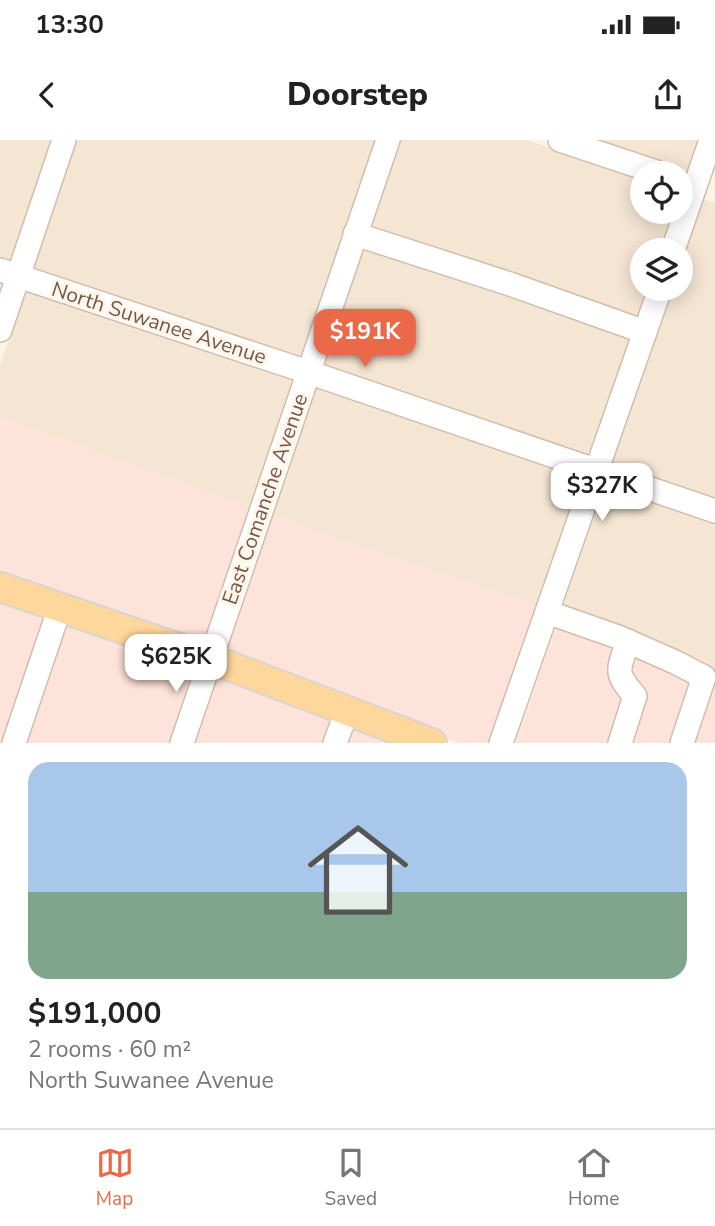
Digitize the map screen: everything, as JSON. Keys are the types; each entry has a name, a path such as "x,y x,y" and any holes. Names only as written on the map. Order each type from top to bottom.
{"main road":[{"path":"0,587 211,659 432,743"}],"street":[{"path":"0,330 9,274 64,140"},
{"name":"East Comanche Avenue","path":"182,743 388,140"},
{"path":"560,140 630,163"},
{"path":"678,238 697,186 710,140"},
{"path":"355,234 510,284 645,332"},
{"name":"North Suwanee Avenue","path":"9,274 308,372 715,511"},
{"path":"501,743 656,301"},
{"path":"14,743 60,607"},
{"path":"547,612 628,641 704,677 682,743"},
{"path":"620,743 635,696 620,677 619,667 628,641"},
{"path":"335,743 347,711"}],"shaded area":[{"path":"0,140 52,140 11,263 0,259"},
{"path":"77,140 375,140 300,358 33,270"},
{"path":"400,140 527,140 630,175 630,224 670,224 665,238 630,238 630,301 643,301 590,456 322,366"},
{"path":"593,140 698,140 691,161 655,161"},
{"path":"703,199 715,203 715,500 612,464 668,301 693,301 693,238 690,238"},
{"path":"26,290 293,378 250,507 0,417 0,366"},
{"path":"315,386 583,476 538,606 272,515"},
{"path":"0,417 250,507 203,645 0,576"},
{"path":"605,484 715,522 715,664 561,613"},
{"path":"272,515 538,606 492,743 458,743 226,653"},
{"path":"0,598 197,665 169,743 0,743"},
{"path":"561,613 715,664 715,743 516,743"},
{"path":"219,673 400,743 194,743"}]}
